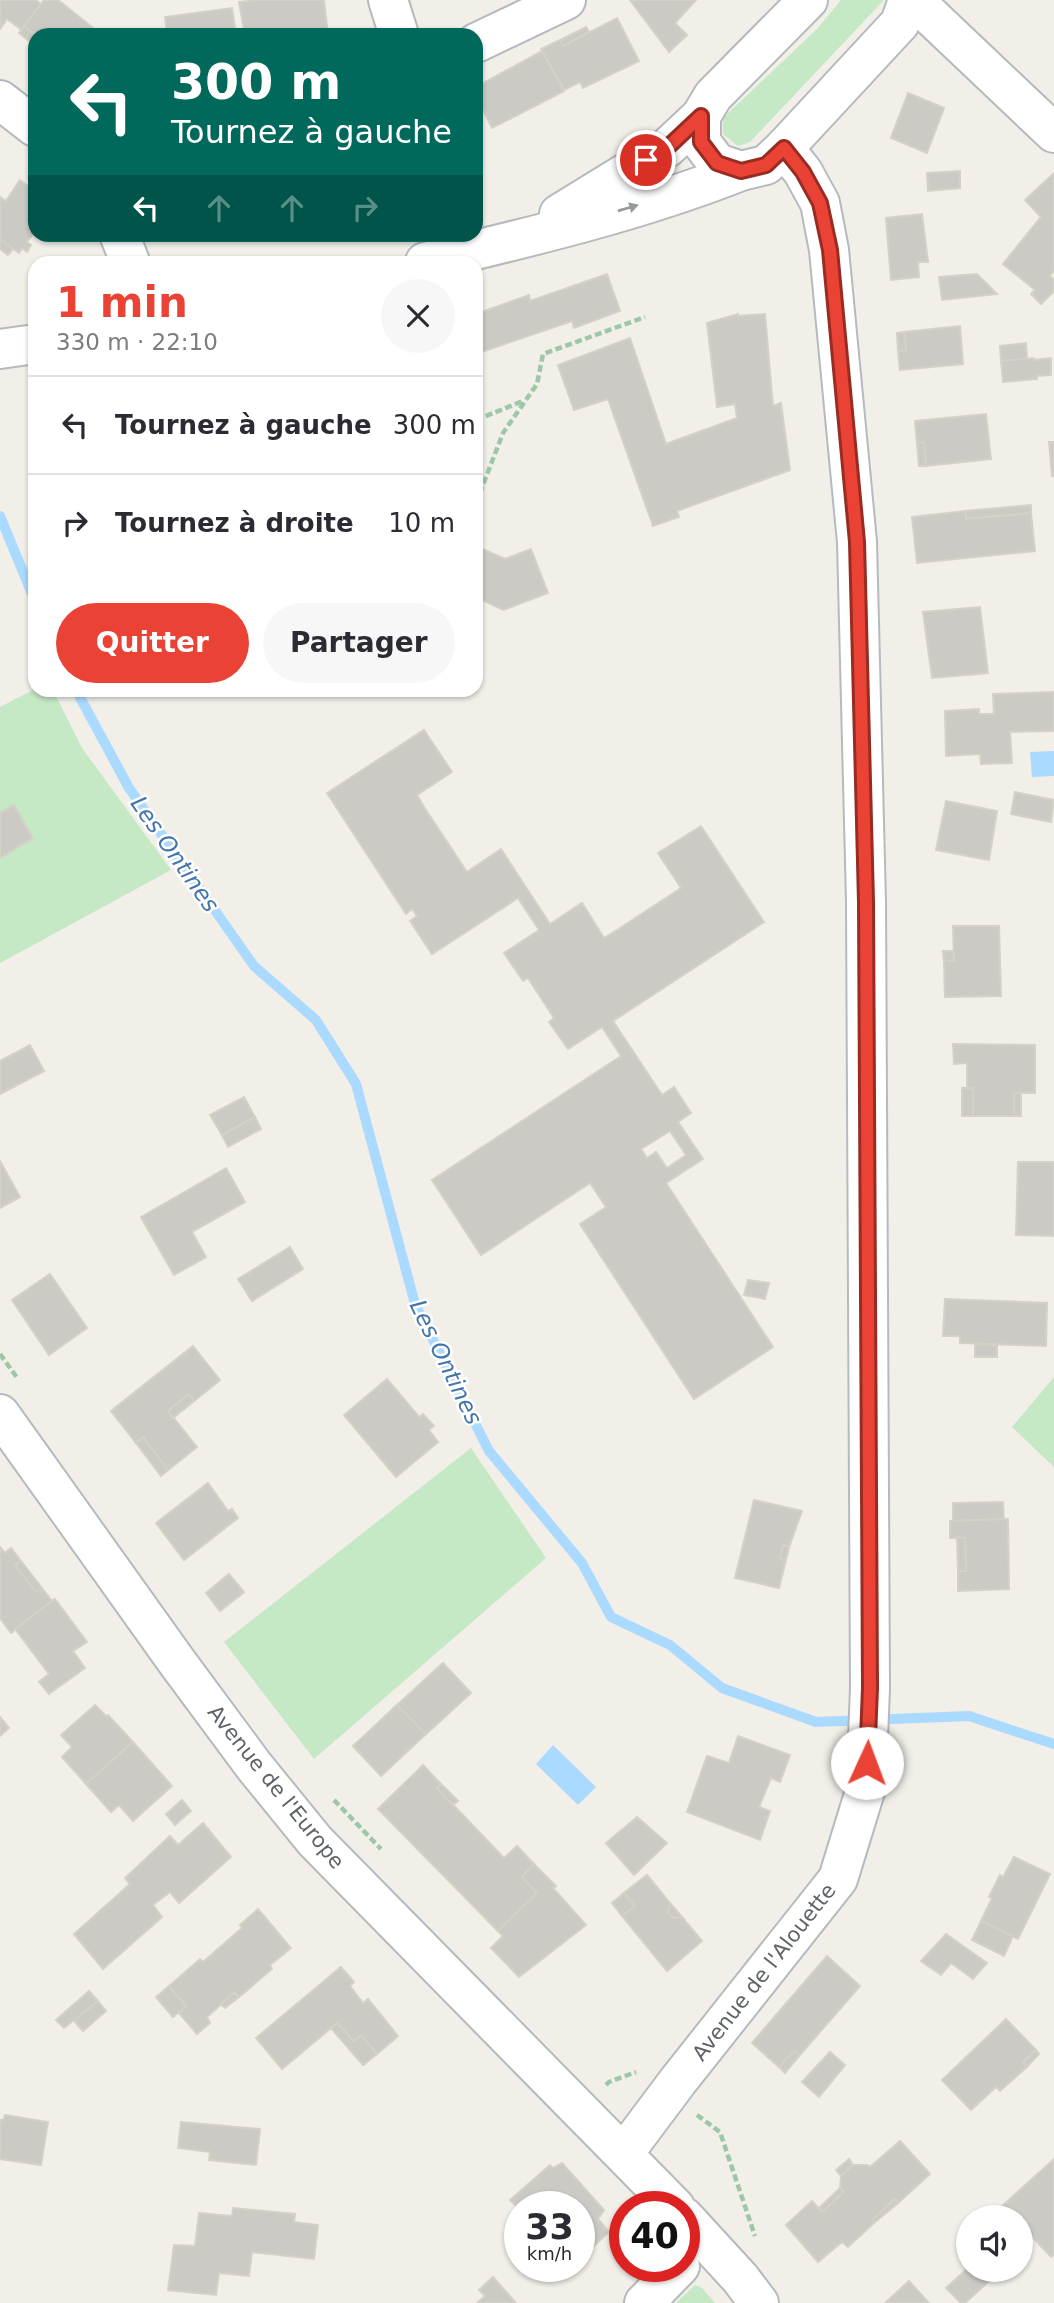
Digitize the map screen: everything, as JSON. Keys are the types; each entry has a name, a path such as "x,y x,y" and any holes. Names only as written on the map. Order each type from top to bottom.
{"street":[{"path":"388,0 397,28"},
{"path":"483,40 566,0"},
{"path":"515,240 668,147 701,116 713,96 808,0"},
{"path":"450,256 692,190 741,171 766,165 900,23 908,1 919,5 1054,133"},
{"path":"0,100 28,122"},
{"path":"701,116 701,142 717,163 741,171"},
{"name":"Avenue de l'Alouette","path":"624,2153 838,1879 866,1788 870,1688 866,902 857,542 830,250 820,203 803,172 784,148"},
{"path":"0,349 28,345"},
{"name":"Avenue de l'Europe","path":"6,1409 184,1672 254,1766 315,1841 660,2191"},
{"path":"700,2254 750,2291"},
{"path":"644,2303 661,2282"}],"path":[{"path":"483,485 503,433 537,384 543,354 645,317"},
{"path":"483,416 523,401"},
{"path":"0,1354 6,1409"},
{"path":"325,1790 382,1851"},
{"path":"609,2082 637,2071 720,2132 763,2258 750,2291"}],"green space":[{"path":"841,0 884,0 750,142 738,146 723,134 723,118 817,29"},
{"path":"28,693 28,697 56,697 82,748 171,870 0,963 0,707"},
{"path":"1054,1377 1054,1467 1012,1427"},
{"path":"471,1448 546,1558 314,1759 224,1642"},
{"path":"695,2285 702,2288 715,2303 676,2303"}],"water":[{"path":"1054,751 1054,776 1032,777 1030,752"},
{"path":"553,1745 596,1787 578,1805 536,1764"}],"building":[{"path":"0,0 36,0 41,4 22,30 7,19 0,29"},
{"path":"44,0 58,0 93,28 28,29 24,26"},
{"path":"324,0 327,28 244,28 239,2"},
{"path":"630,0 696,0 675,23 687,35 669,52"},
{"path":"232,8 235,28 166,28 165,17"},
{"path":"617,18 639,61 583,88 580,82 564,90 541,49 560,40 563,46"},
{"path":"24,26 28,29 28,40 19,33"},
{"path":"586,27 589,32 563,46 560,40"},
{"path":"542,51 564,91 492,128 483,110 483,83"},
{"path":"908,93 944,108 927,153 891,138"},
{"path":"960,171 960,188 928,191 927,173"},
{"path":"1054,173 1054,271 1050,276 1054,279 1054,291 1041,304 1031,294 1035,290 1003,264 1041,217 1025,200"},
{"path":"20,180 28,186 27,242 31,245 27,252 22,248 19,253 0,239 0,197 6,201"},
{"path":"922,214 928,262 918,262 919,277 891,280 886,218"},
{"path":"0,239 13,249 8,255 0,249"},
{"path":"607,274 620,311 574,328 572,321 483,352 483,311 529,295 530,301"},
{"path":"977,274 997,294 942,300 939,277"},
{"path":"738,314 765,314 773,406 781,403 790,470 677,511 679,517 653,526 608,399 574,410 558,365 630,338 666,444 737,418 735,404 717,407 707,323"},
{"path":"960,326 963,364 900,370 898,351 906,350 904,332"},
{"path":"904,332 906,350 898,351 897,333"},
{"path":"1026,343 1027,359 1001,361 1000,346"},
{"path":"1051,358 1051,375 1003,382 1001,361"},
{"path":"986,414 991,459 926,466 924,442 917,443 915,421"},
{"path":"924,442 926,466 919,466 917,443"},
{"path":"1049,442 1054,442 1054,476 1052,476"},
{"path":"1031,505 1031,513 966,519 965,511"},
{"path":"965,511 966,519 1031,513 1035,551 917,563 912,517"},
{"path":"483,549 505,559 531,549 548,593 503,610 483,600"},
{"path":"980,607 988,673 932,678 923,612"},
{"path":"1054,692 1054,731 1010,732 1012,763 981,764 980,754 946,756 945,711 979,709 979,714 994,714 993,694"},
{"path":"424,730 452,772 417,795 467,872 501,849 550,924 582,903 604,938 681,888 658,853 701,826 764,922 613,1021 662,1095 674,1087 691,1113 678,1122 703,1159 666,1183 773,1347 694,1399 580,1224 606,1207 590,1183 481,1255 432,1180 621,1056 602,1027 568,1049 549,1022 554,1018 528,978 523,981 504,953 539,930 518,898 432,954 410,921 417,916 412,909 406,914 327,793","holes":["670,1131 686,1155 667,1168 656,1152 647,1158 641,1149"]},
{"path":"1015,792 1054,800 1051,822 1011,814"},
{"path":"946,801 997,811 989,860 936,850"},
{"path":"14,805 33,838 0,858 0,813"},
{"path":"953,926 999,926 1001,996 945,997 944,961 954,961"},
{"path":"943,951 953,951 954,961 944,961"},
{"path":"953,1044 1035,1045 1035,1093 1014,1093 1014,1116 973,1116 973,1088 967,1088 967,1063 954,1064"},
{"path":"30,1045 44,1071 0,1094 0,1061"},
{"path":"962,1088 973,1088 973,1116 962,1116"},
{"path":"1014,1093 1021,1093 1021,1116 1014,1116"},
{"path":"244,1097 255,1117 222,1135 210,1115"},
{"path":"255,1117 261,1129 228,1147 222,1135"},
{"path":"0,1161 20,1197 0,1208"},
{"path":"1018,1162 1054,1162 1054,1236 1016,1235"},
{"path":"226,1168 245,1202 192,1232 206,1257 174,1275 141,1217"},
{"path":"290,1247 303,1269 252,1301 238,1279"},
{"path":"50,1274 87,1328 49,1355 12,1300"},
{"path":"748,1280 769,1283 765,1299 744,1295"},
{"path":"945,1299 1047,1303 1046,1346 960,1343 960,1336 943,1336"},
{"path":"975,1344 997,1345 997,1357 975,1357"},
{"path":"193,1346 220,1380 194,1401 189,1394 168,1411 197,1447 168,1470 143,1437 136,1443 111,1411"},
{"path":"387,1379 419,1417 423,1414 434,1426 429,1430 438,1442 396,1477 344,1415"},
{"path":"189,1394 194,1401 173,1418 168,1411"},
{"path":"143,1437 168,1470 161,1476 136,1443"},
{"path":"208,1483 228,1511 232,1509 238,1518 184,1560 156,1523"},
{"path":"754,1500 802,1511 789,1547 783,1545 780,1559 786,1560 779,1588 735,1578"},
{"path":"1003,1502 1004,1519 953,1521 953,1503"},
{"path":"1008,1519 1009,1589 958,1591 958,1571 966,1571 965,1538 950,1538 950,1521"},
{"path":"957,1537 965,1538 966,1571 958,1571"},
{"path":"783,1545 789,1547 786,1560 780,1559"},
{"path":"0,1547 5,1553 11,1548 21,1561 15,1565 36,1592 42,1588 52,1601 11,1633 0,1618"},
{"path":"21,1561 42,1588 36,1592 15,1565"},
{"path":"229,1574 244,1592 220,1611 206,1593"},
{"path":"55,1599 87,1642 73,1651 85,1668 49,1694 39,1682 49,1674 15,1629"},
{"path":"443,1663 471,1693 426,1734 397,1705"},
{"path":"95,1705 133,1742 86,1784 62,1757 72,1747 61,1735"},
{"path":"397,1705 426,1734 381,1776 353,1746"},
{"path":"0,1717 9,1728 0,1736"},
{"path":"738,1736 790,1755 780,1782 771,1778 759,1807 770,1811 760,1840 687,1812 707,1756 729,1763"},
{"path":"133,1742 172,1786 133,1821 119,1805 111,1812 86,1784"},
{"path":"423,1765 441,1784 437,1788 504,1858 517,1846 534,1864 522,1877 537,1893 498,1931 378,1809"},
{"path":"441,1784 458,1801 453,1805 437,1788"},
{"path":"182,1800 191,1811 175,1825 166,1814"},
{"path":"637,1817 667,1843 634,1875 606,1843"},
{"path":"203,1823 231,1857 179,1903 170,1892 153,1905 162,1917 103,1969 74,1934 130,1884 125,1878 170,1836 178,1845"},
{"path":"1014,1857 1050,1874 1018,1939 981,1921 1000,1875 1003,1877"},
{"path":"534,1864 556,1886 553,1888 586,1925 519,1977 491,1948 503,1936 498,1931 537,1893 522,1877"},
{"path":"647,1875 670,1903 668,1912 673,1918 682,1917 702,1941 667,1971 622,1916 635,1906 624,1893"},
{"path":"624,1893 635,1906 622,1916 612,1903"},
{"path":"670,1903 682,1917 673,1918 668,1912"},
{"path":"258,1909 291,1948 270,1965 272,1969 239,1997 234,1993 207,2017 210,2023 197,2034 179,2013 186,2006 169,1986 200,1959 203,1962 242,1928 240,1925"},
{"path":"981,1921 1013,1936 1004,1956 972,1940"},
{"path":"946,1934 987,1963 973,1979 951,1963 941,1975 921,1961"},
{"path":"827,1956 860,1986 800,2055 794,2051 779,2067 752,2043"},
{"path":"341,1967 354,1982 350,1986 363,2003 368,1999 398,2036 377,2054 361,2035 354,2041 337,2023 282,2069 256,2038"},
{"path":"169,1986 186,2006 173,2017 156,1997"},
{"path":"89,1991 98,2001 64,2028 56,2020"},
{"path":"234,1993 239,1997 225,2008 221,2004"},
{"path":"98,2001 106,2011 83,2031 74,2021"},
{"path":"1006,2019 1036,2050 1023,2062 1027,2067 1000,2091 996,2087 971,2110 942,2080"},
{"path":"337,2023 354,2041 361,2035 377,2054 363,2065 331,2028"},
{"path":"1036,2050 1039,2054 1027,2067 1023,2062"},
{"path":"794,2051 800,2055 785,2073 779,2067"},
{"path":"830,2052 845,2065 819,2097 802,2082"},
{"path":"5,2115 48,2122 41,2165 0,2159 0,2120 3,2120"},
{"path":"181,2122 260,2129 256,2165 209,2160 210,2152 178,2148"},
{"path":"900,2141 930,2174 898,2203 895,2199 848,2247 842,2242 818,2262 786,2225 812,2201 822,2212 844,2192 840,2188 841,2176 853,2165 870,2167"},
{"path":"849,2159 853,2165 841,2176 836,2170"},
{"path":"1054,2159 1054,2255 1051,2257 1033,2238 1033,2205 1003,2205"},
{"path":"562,2163 587,2191 520,2191 550,2165 553,2168"},
{"path":"840,2188 844,2192 822,2212 819,2208"},
{"path":"895,2199 898,2203 875,2222 873,2219"},
{"path":"595,2200 604,2210 598,2219 609,2232 595,2245"},
{"path":"233,2208 295,2214 294,2222 318,2225 314,2259 252,2252 249,2276 219,2273 216,2295 168,2290 174,2245 195,2246 199,2213 232,2216"},
{"path":"493,2277 516,2303 477,2303 485,2296 479,2290"},
{"path":"956,2279 956,2282 988,2282 965,2303 961,2303 946,2288"},
{"path":"909,2281 929,2303 885,2303"}],"waterway":[{"name":"Les Ontines","path":"0,516 28,584"},
{"name":"Les Ontines","path":"80,697 129,788 254,966 316,1020 356,1084 415,1304 489,1451 582,1563 611,1617 670,1645 722,1688 816,1722 969,1716 1054,1744"}],"route":[{"path":"646,160 668,147 701,116 701,142 717,163 741,171 766,165 784,148 803,172 820,203 830,250 858,569 866,945 870,1688 867,1763"}]}
